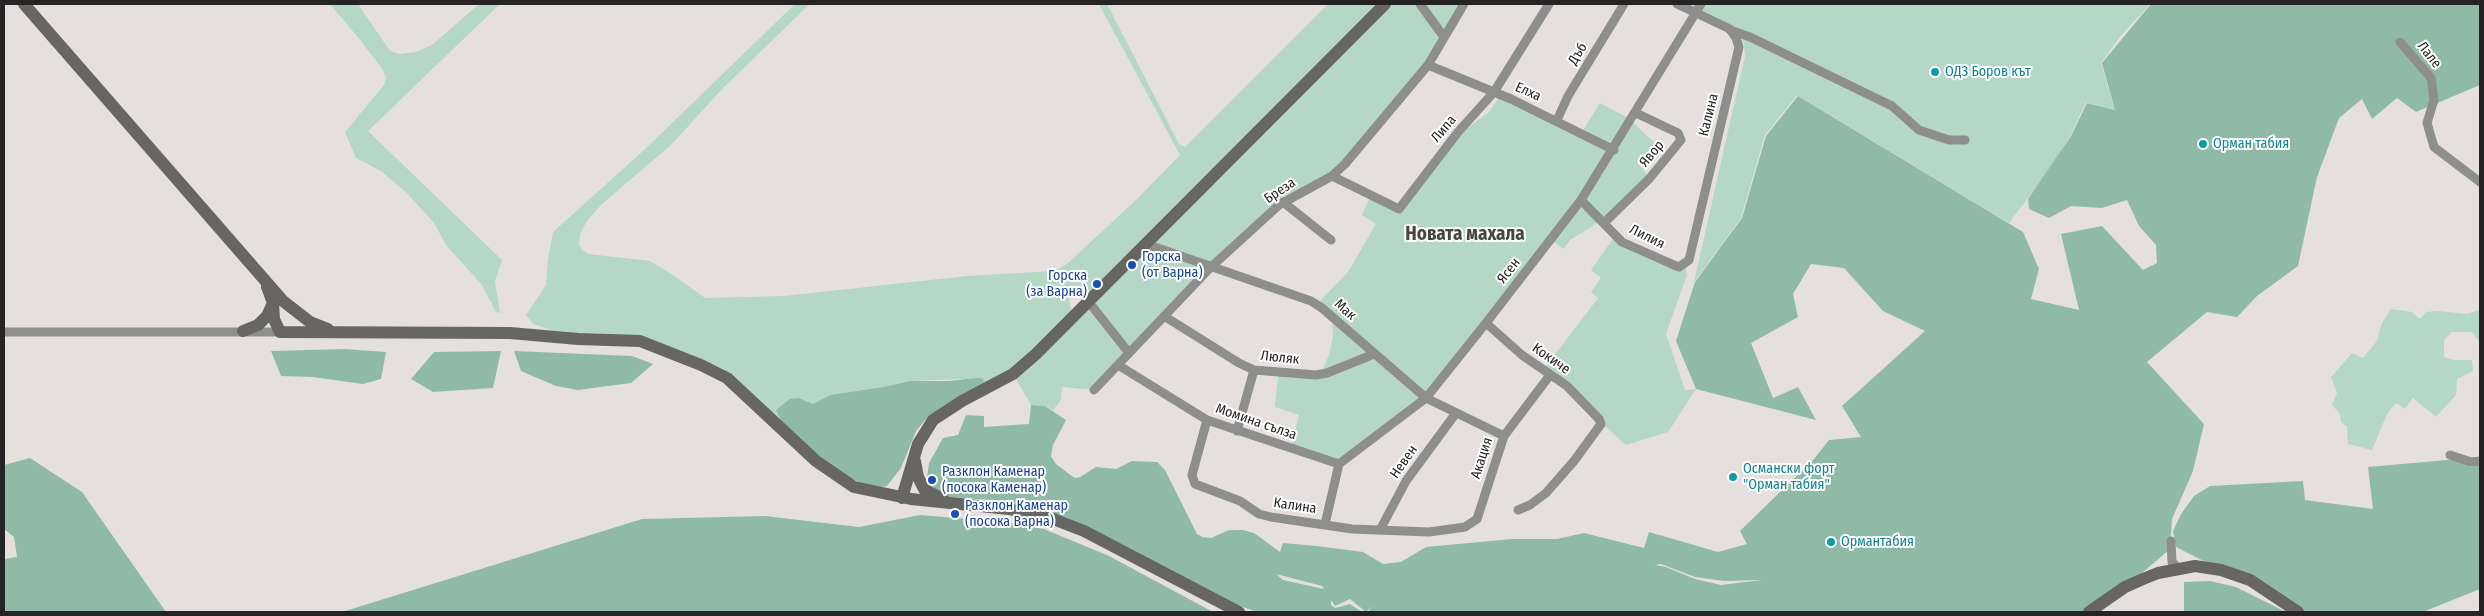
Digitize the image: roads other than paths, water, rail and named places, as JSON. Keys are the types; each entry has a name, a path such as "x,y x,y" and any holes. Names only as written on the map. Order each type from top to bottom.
{"street":[{"path":"24,4 264,277 285,313 280,332"},
{"path":"902,498 924,432 933,420 962,401 993,386 1019,369 1036,354 1386,4"},
{"path":"1420,4 1444,37"},
{"name":"Бреза","path":"1094,390 1210,268 1283,202 1332,176 1345,164 1428,65 1464,4"},
{"name":"Липа","path":"1332,176 1399,209 1458,132 1494,92 1550,4"},
{"name":"Дъб","path":"1557,120 1568,96 1624,4"},
{"path":"1677,4 1700,8 1730,29 1892,106 1919,130 1949,140 1965,140"},
{"name":"Ясен","path":"1339,464 1426,398 1486,323 1581,200 1614,150 1700,8"},
{"name":"Калина","path":"1685,264 1688,260 1738,57 1736,38 1730,29"},
{"name":"Лале","path":"2400,42 2431,78 2434,100 2426,123 2434,147 2480,182"},
{"name":"Елха","path":"1428,65 1557,120 1614,150"},
{"name":"Явор","path":"1604,223 1649,179 1681,140 1678,133 1636,113"},
{"name":"Лилия","path":"1581,200 1622,242 1679,267 1685,264"},
{"path":"1283,202 1331,240"},
{"name":"Мак","path":"1146,244 1210,268 1311,301 1322,308 1426,398 1504,436"},
{"path":"244,330 262,320 278,302"},
{"path":"278,302 310,322 335,332"},
{"path":"1088,302 1129,352"},
{"name":"Люляк","path":"1164,316 1239,363 1254,370 1316,375 1327,374 1374,354"},
{"name":"Кокиче","path":"1486,323 1522,355 1567,386 1600,419 1601,424 1591,440 1546,493 1530,505 1518,510"},
{"path":"4,332 244,330 280,332 510,333 578,339 640,341 701,364 727,378 816,461 854,487 902,498 1009,509 1053,519 1101,540 1239,612"},
{"name":"Момина сълза","path":"1118,365 1207,420 1339,464"},
{"path":"1237,431 1254,370"},
{"name":"Акация","path":"1465,527 1477,519 1504,436 1550,375"},
{"name":"Невен","path":"1380,530 1406,482 1456,413"},
{"name":"Калина","path":"1207,420 1192,475 1195,484 1240,501 1264,516 1325,524 1352,530 1429,532 1465,527"},
{"path":"2450,455 2471,462 2480,461"},
{"path":"885,495 903,480 915,456"},
{"path":"915,456 916,470 924,488 948,502"},
{"path":"1325,524 1339,464"},
{"path":"2171,541 2172,562 2178,568"},
{"path":"2089,612 2134,583 2158,573 2195,566 2221,570 2250,580 2298,612"}],"place":[{"name":"ОДЗ Боров кът","path":"1935,72"},
{"name":"Орман табия","path":"2203,144"},
{"name":"Горска (от Варна)","path":"1132,265"},
{"name":"Горска (за Варна)","path":"1097,284"},
{"name":"Османски форт \"Орман табия\"","path":"1733,477"},
{"name":"Разклон Каменар (посока Каменар)","path":"932,480"},
{"name":"Разклон Каменар (посока Варна)","path":"955,514"},
{"name":"Ормантабия","path":"1831,542"}],"district":[{"name":"Новата махала","path":"1465,235"}]}
